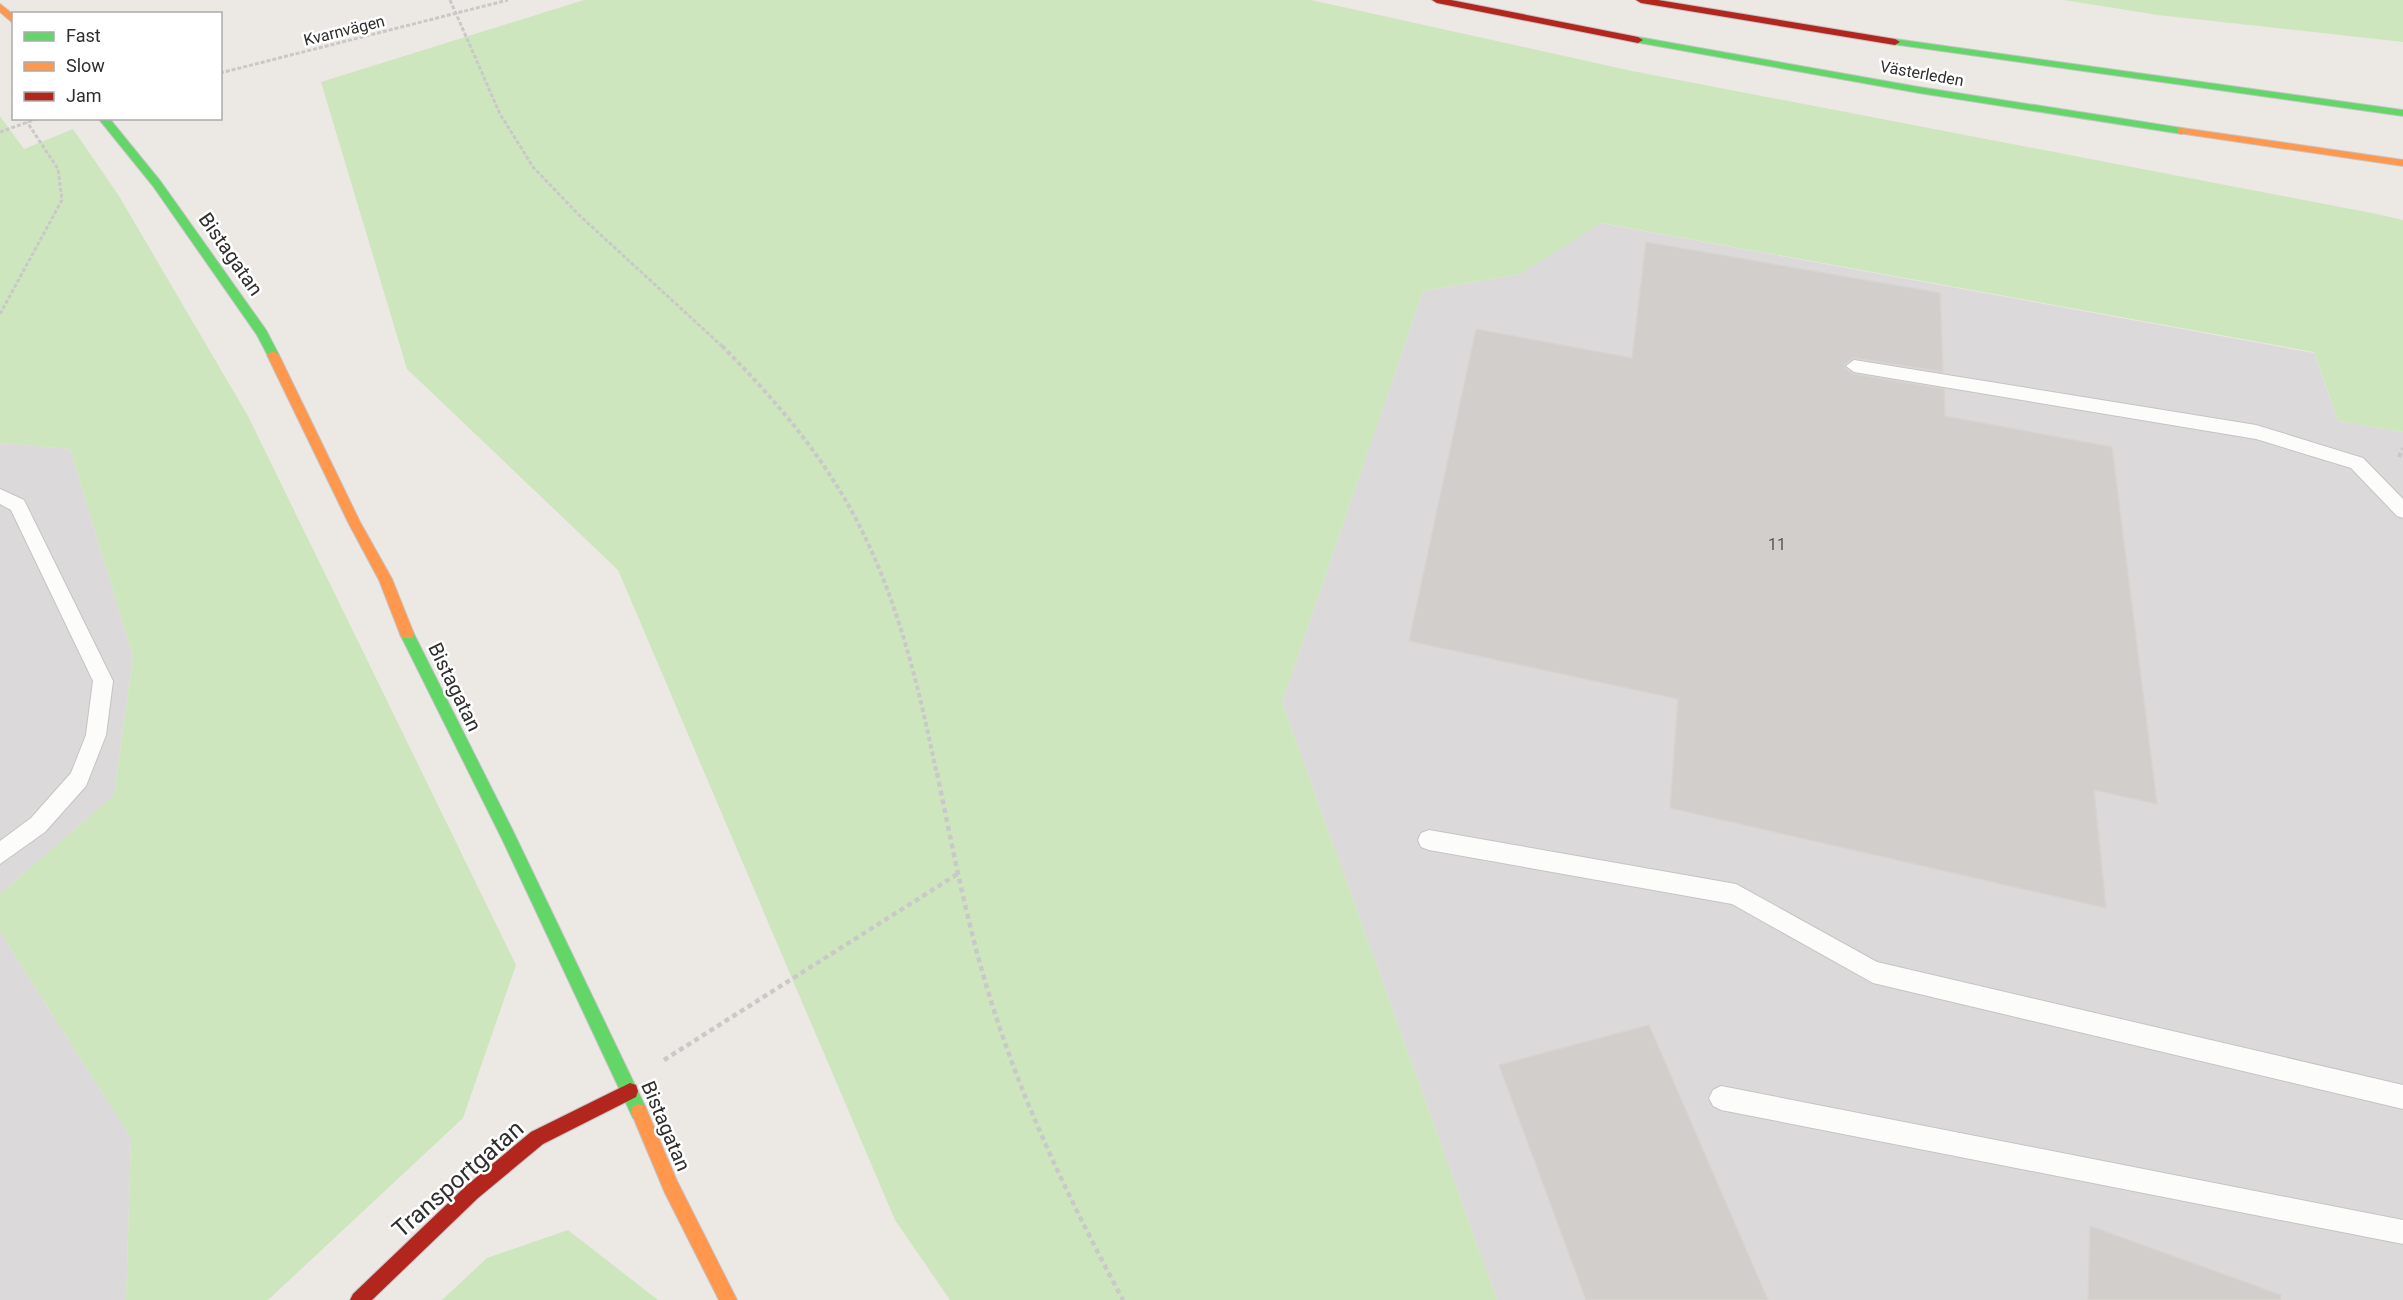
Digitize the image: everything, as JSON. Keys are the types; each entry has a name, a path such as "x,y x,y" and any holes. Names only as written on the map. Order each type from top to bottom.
{"main road":[{"name":"Västerleden","path":"1437,0 1766,63 2128,125 2403,163"},
{"name":"Västerleden","path":"1641,0 1949,52 2403,113"},
{"path":"0,7 12,19"},
{"name":"Bistagatan","path":"105,120 157,184 261,333 355,524 385,579 410,641 630,1091 671,1187 728,1300"},
{"name":"Transportgatan","path":"358,1300 472,1192 537,1138 630,1091"}],"lane":[{"path":"1854,366 2256,432 2357,463 2403,511"},
{"path":"0,496 18,505 103,681 96,735 79,779 38,825 0,854"},
{"path":"1429,840 1736,894 1872,972 2403,1097"},
{"path":"1721,1098 2403,1232"}],"path":[{"path":"450,0 498,109 520,149 558,193 696,319 728,352 790,422 834,483 858,523 891,596 905,635 958,873 992,1003 1030,1108 1075,1211 1123,1300"},
{"name":"Kvarnvägen","path":"222,73 508,0"},
{"path":"0,132 34,120"},
{"path":"0,314 62,200 58,169 27,123"},
{"path":"630,1091 667,1057 958,873"}],"shaded area":[{"path":"1600,223 2314,353 2338,421 2403,432 2403,1300 1497,1300 1282,702 1423,291 1520,274"},
{"path":"0,443 70,449 133,656 114,795 0,894"},
{"path":"0,932 131,1138 126,1300 0,1300"}],"green space":[{"path":"584,0 1311,0 1632,71 2403,220 2403,432 2338,421 2314,352 1601,223 1520,274 1423,291 1282,702 1497,1300 950,1300 895,1220 618,570 407,369 321,82"},
{"path":"2064,0 2403,0 2403,42 2158,15"},
{"path":"0,116 24,149 73,129 119,196 248,416 516,965 463,1118 268,1300 126,1300 131,1138 0,932 0,894 114,795 133,656 70,449 0,443"},
{"path":"568,1230 658,1300 442,1300 487,1258"}],"building":[{"path":"1646,242 1940,293 1943,372 1854,358 1845,364 1845,368 1854,374 1944,389 1945,416 2112,447 2157,804 2094,790 2106,908 1670,808 1678,699 1409,641 1476,329 1632,358"},
{"path":"1649,1025 1768,1300 1586,1300 1499,1065"},
{"path":"2090,1226 2281,1295 2280,1300 2088,1300"}],"traffic: fast":[{"path":"1638,40 1919,90 2182,131"},
{"path":"1895,42 2403,113"},
{"path":"105,120 157,184 262,333 273,355"},
{"path":"407,634 508,836 639,1112"}],"traffic: slow":[{"path":"0,7 12,19"},
{"path":"2182,131 2403,163"},
{"path":"273,355 355,524 385,579 407,634"},
{"path":"639,1112 671,1187 728,1300"}],"traffic: jam":[{"path":"1437,0 1638,40"},
{"path":"1641,0 1895,42"},
{"path":"359,1300 472,1192 537,1138 630,1091"}]}
